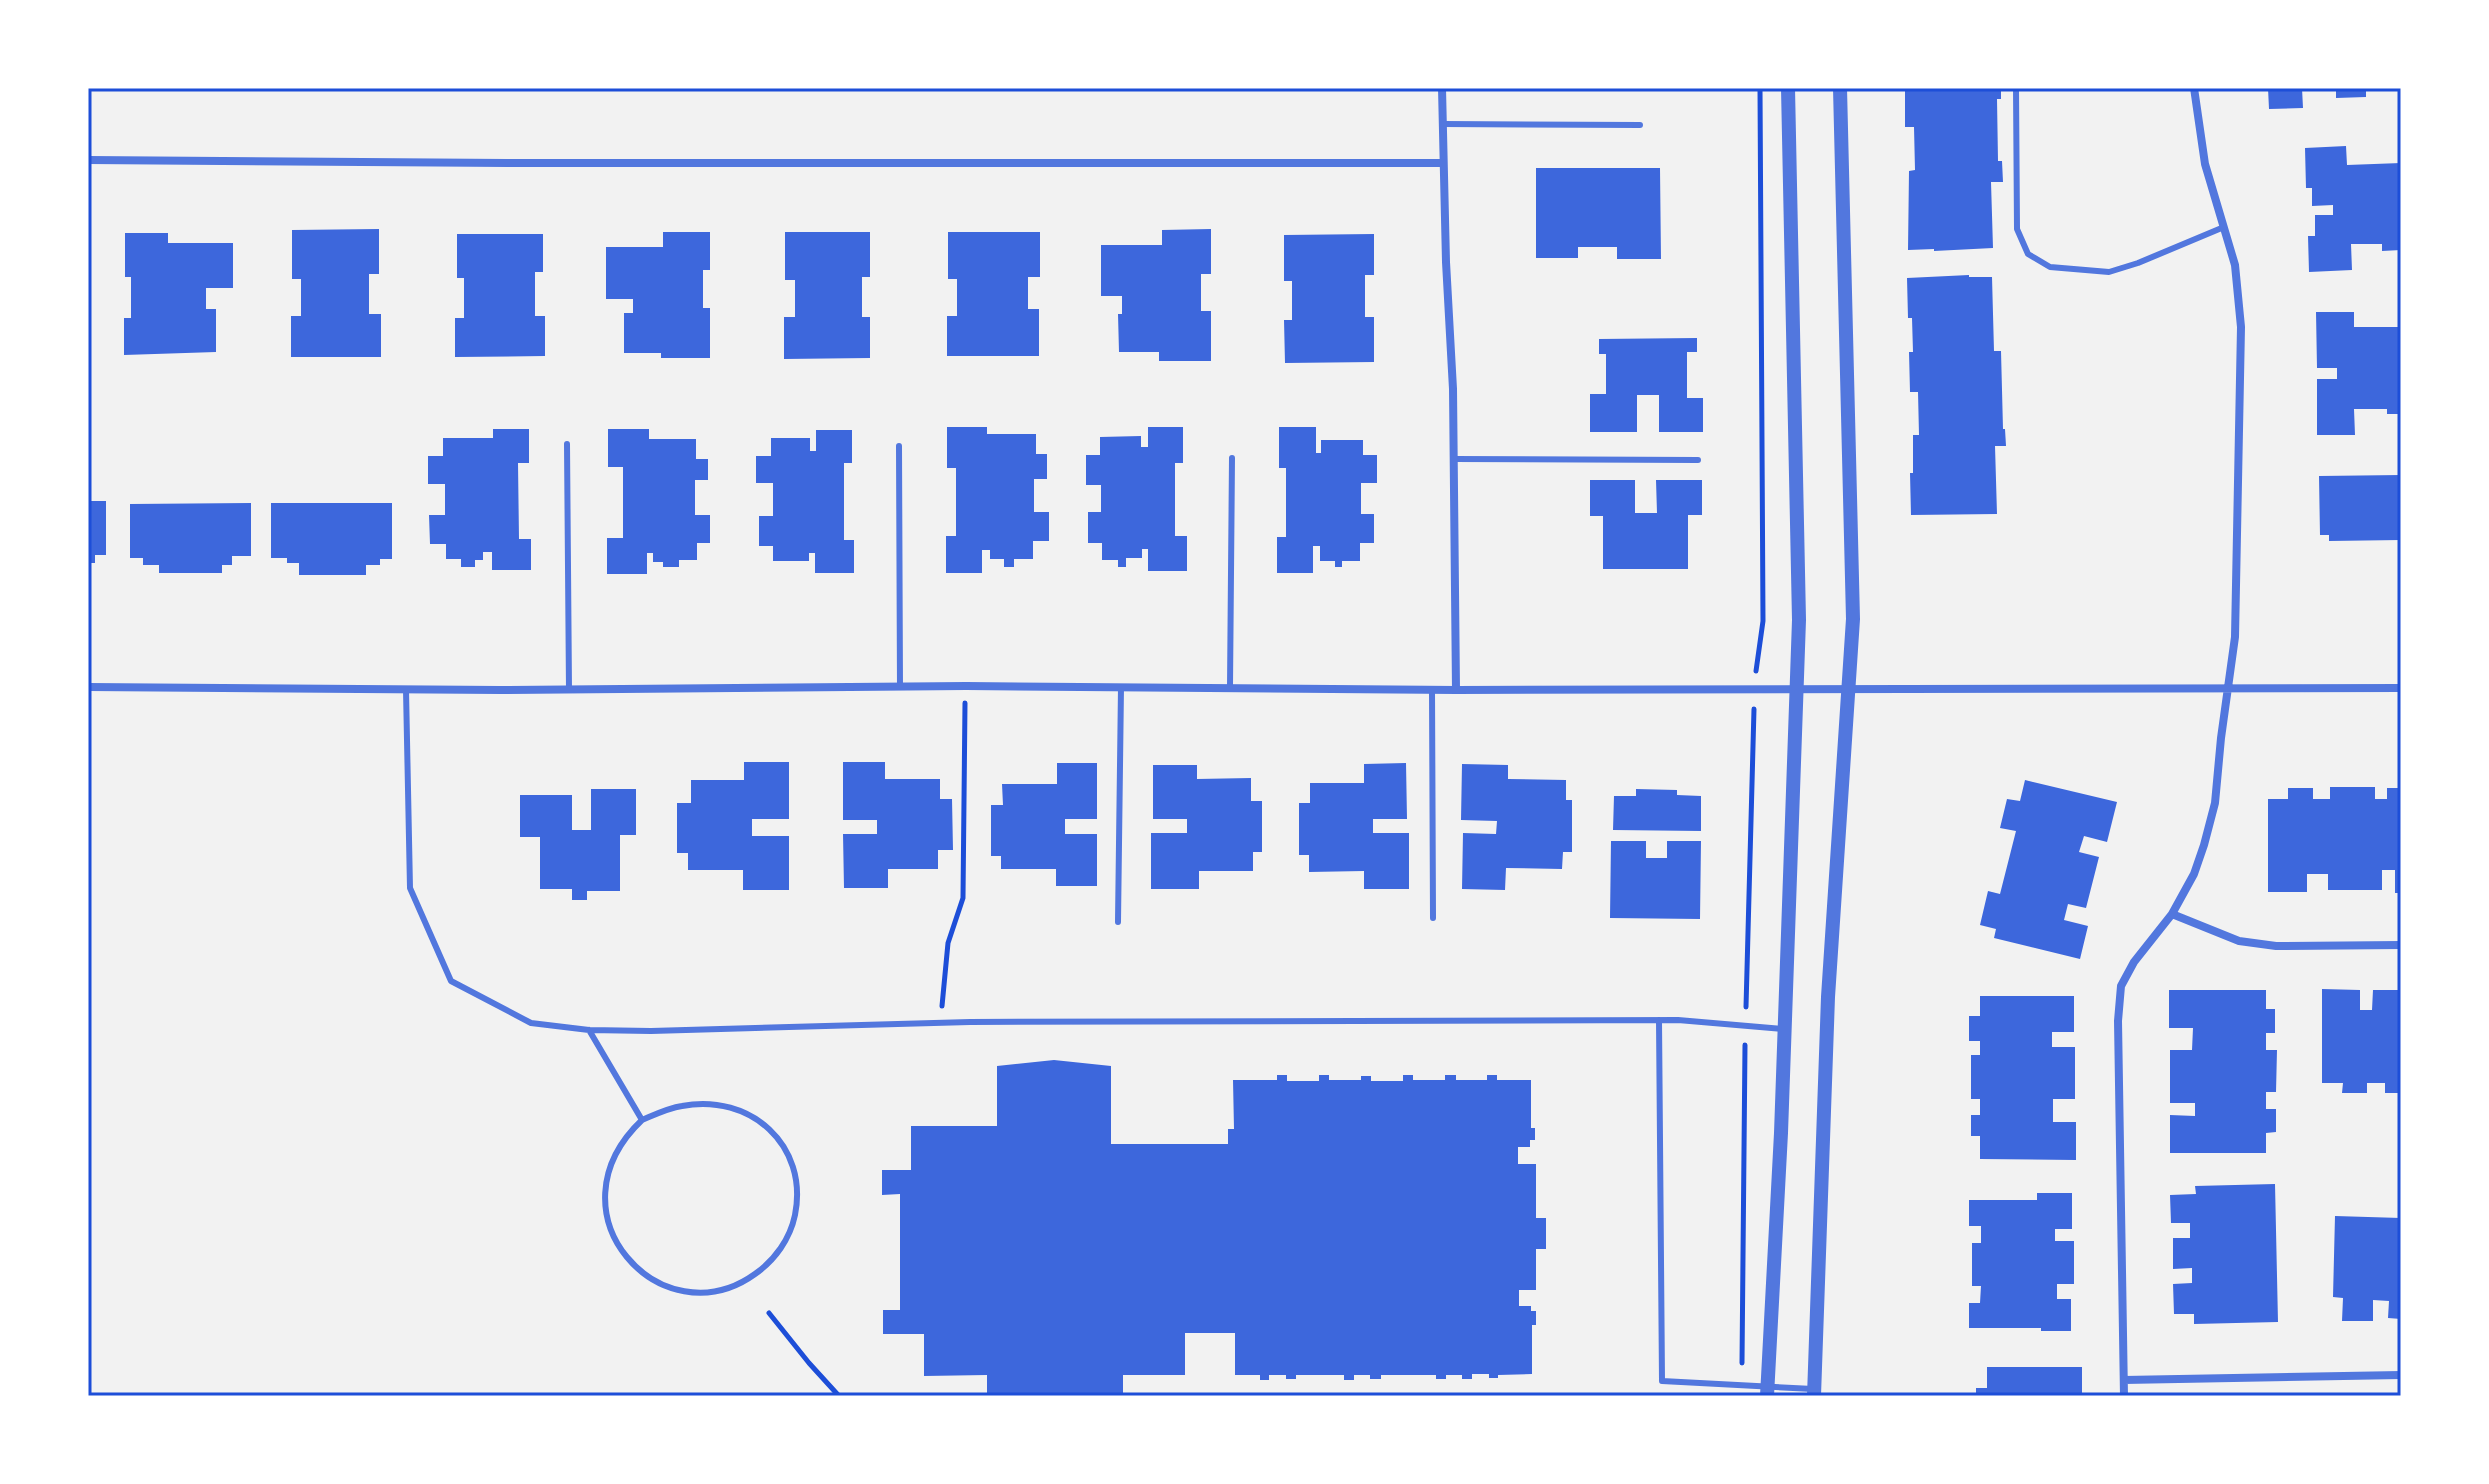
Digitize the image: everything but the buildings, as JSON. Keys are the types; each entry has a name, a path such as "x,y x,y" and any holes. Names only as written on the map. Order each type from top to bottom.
{"street":[{"path":"1442,88 1454,459 1456,690"},
{"path":"1767,1392 1785,1029 1799,620 1788,88"},
{"path":"1814,1393 1828,997 1853,619 1840,88"},
{"path":"2124,1396 2118,1021 2121,986 2134,962 2172,914 2194,874 2215,803 2235,637 2241,327 2235,265 2205,164 2194,88"},
{"path":"88,160 1443,163"},
{"path":"88,687 406,690 966,686 1432,690 2401,688"},
{"path":"2172,914 2239,941 2264,945 2401,945"},
{"path":"2124,1380 2401,1375"}],"lane":[{"path":"2016,88 2017,229 2028,254 2050,267 2109,272 2224,227"},
{"path":"1443,124 1640,125"},
{"path":"567,444 569,689"},
{"path":"899,446 900,687"},
{"path":"1230,687 1232,458"},
{"path":"1454,459 1698,460"},
{"path":"1118,922 1121,687"},
{"path":"406,690 410,888 451,981 531,1023 589,1030 651,1031 942,1022 1659,1020 1785,1029"},
{"path":"1432,690 1433,918"},
{"path":"1659,1020 1662,1381 1742,1386 1767,1392 1814,1393"},
{"path":"589,1030 642,1120"},
{"path":"682,1105 716,1106 751,1114 767,1126 789,1158 797,1196 789,1235 765,1267 729,1288 698,1291 668,1286 633,1265 620,1249 611,1230 605,1211 604,1190 615,1151 642,1120 682,1105"}],"path":[{"path":"1759,645 1763,621 1760,88"},
{"path":"942,1022 942,986 948,943 963,898 966,686"},
{"path":"1742,1386 1745,1025 1754,717"},
{"path":"769,1313 839,1396"}]}
